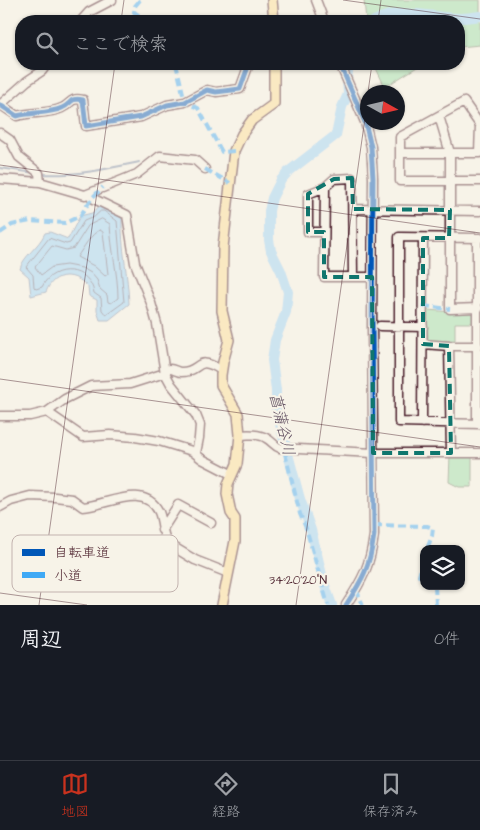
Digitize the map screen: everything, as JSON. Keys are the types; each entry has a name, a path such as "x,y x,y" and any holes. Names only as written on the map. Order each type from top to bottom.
{"main road":[{"path":"272,0 273,15"},
{"path":"222,605 235,541 234,519 227,494 228,484 237,464 240,436 238,414 221,385 221,370 229,340 222,311 223,256 234,151 242,134 252,120 274,104 274,70"}],"street":[{"path":"86,15 112,0"},
{"path":"316,0 322,15"},
{"path":"43,70 27,81 1,105 17,116 61,109 69,101 76,98 83,100 86,126 140,117 167,105 185,102 207,90 216,92 240,89 247,70"},
{"path":"343,70 365,122 371,147 373,178 374,534 365,576 346,605"},
{"path":"400,153 479,153 480,125 464,102 400,137 400,153 400,181 480,181"},
{"path":"439,116 450,153 450,309 478,308"},
{"path":"0,133 10,140 19,157 39,172 40,182"},
{"path":"0,179 40,182 85,195 137,174 160,156 195,160 205,169"},
{"path":"324,232 308,232 308,194 325,187 334,179 352,178 353,277"},
{"path":"325,187 324,277 372,277"},
{"path":"92,198 127,215 134,263 151,303 171,384 196,415 200,425 196,453"},
{"path":"353,208 480,211"},
{"path":"399,238 449,238 479,238 479,424 399,422 399,238"},
{"path":"422,423 423,238"},
{"path":"380,326 423,327"},
{"path":"423,344 478,346"},
{"path":"450,346 451,453"},
{"path":"0,416 30,416 47,412 65,399 91,386 117,386 140,382 168,371 184,372 201,363 206,363 221,370"},
{"path":"47,412 83,437 135,437 159,441 192,451 202,459 232,474"},
{"path":"240,436 259,435 280,448 306,450 480,453"},
{"path":"0,507 10,501 30,496 72,499 83,507 139,496 149,500 159,513 164,535"},
{"path":"162,530 178,505 212,523"},
{"path":"178,551 195,560 228,572"}],"highlighted area":[{"path":"352,178 353,209 450,210 449,238 423,238 423,344 449,346 451,453 373,453 372,277 324,277 324,232 308,232 308,194 334,179"}],"green space":[{"path":"364,0 480,0 480,45 465,46 465,15 365,15"},
{"path":"377,70 412,70 388,85 384,85"},
{"path":"427,310 452,312 474,310 474,323 455,323 455,340 428,341"},
{"path":"450,455 472,455 472,487 459,487 449,482"}],"water":[{"path":"102,204 122,218 129,304 109,320 100,320 97,311 97,300 89,296 88,287 83,282 71,276 59,277 54,280 46,292 31,296 29,277 20,269 24,260 45,233 50,232 68,239 80,216 92,213"}],"waterway":[{"name":"菖蒲谷川","path":"392,15 406,13 425,15"},
{"name":"菖蒲谷川","path":"465,18 480,16"},
{"name":"菖蒲谷川","path":"332,605 324,583 311,530 300,499 276,409 276,390 272,360 275,340 286,312 288,292 281,271 271,251 269,211 272,198 281,180 288,172 336,135 342,107 348,94 348,70"},
{"path":"42,174 78,173 139,162"},
{"path":"0,168 35,173"}],"marked path":[{"path":"138,15 134,12 135,6 140,0"},
{"path":"177,70 185,102 198,108 222,152 234,151"},
{"path":"205,169 230,183"},
{"path":"0,233 12,225 30,221 65,223 80,216 92,198 103,187"},
{"path":"423,306 450,309"},
{"path":"285,453 300,514 306,528 328,605"},
{"path":"374,525 427,526 433,528 429,545"},
{"path":"420,572 420,577"},
{"path":"356,589 363,605"},
{"path":"435,590 436,605"}],"cycle path":[{"path":"0,105 17,116 57,110 75,99 83,100 86,126 141,117 167,105 185,102 207,90 216,92 240,89 247,70"},
{"path":"343,70 365,122 371,147 373,178 374,535 365,572 346,605"}]}
